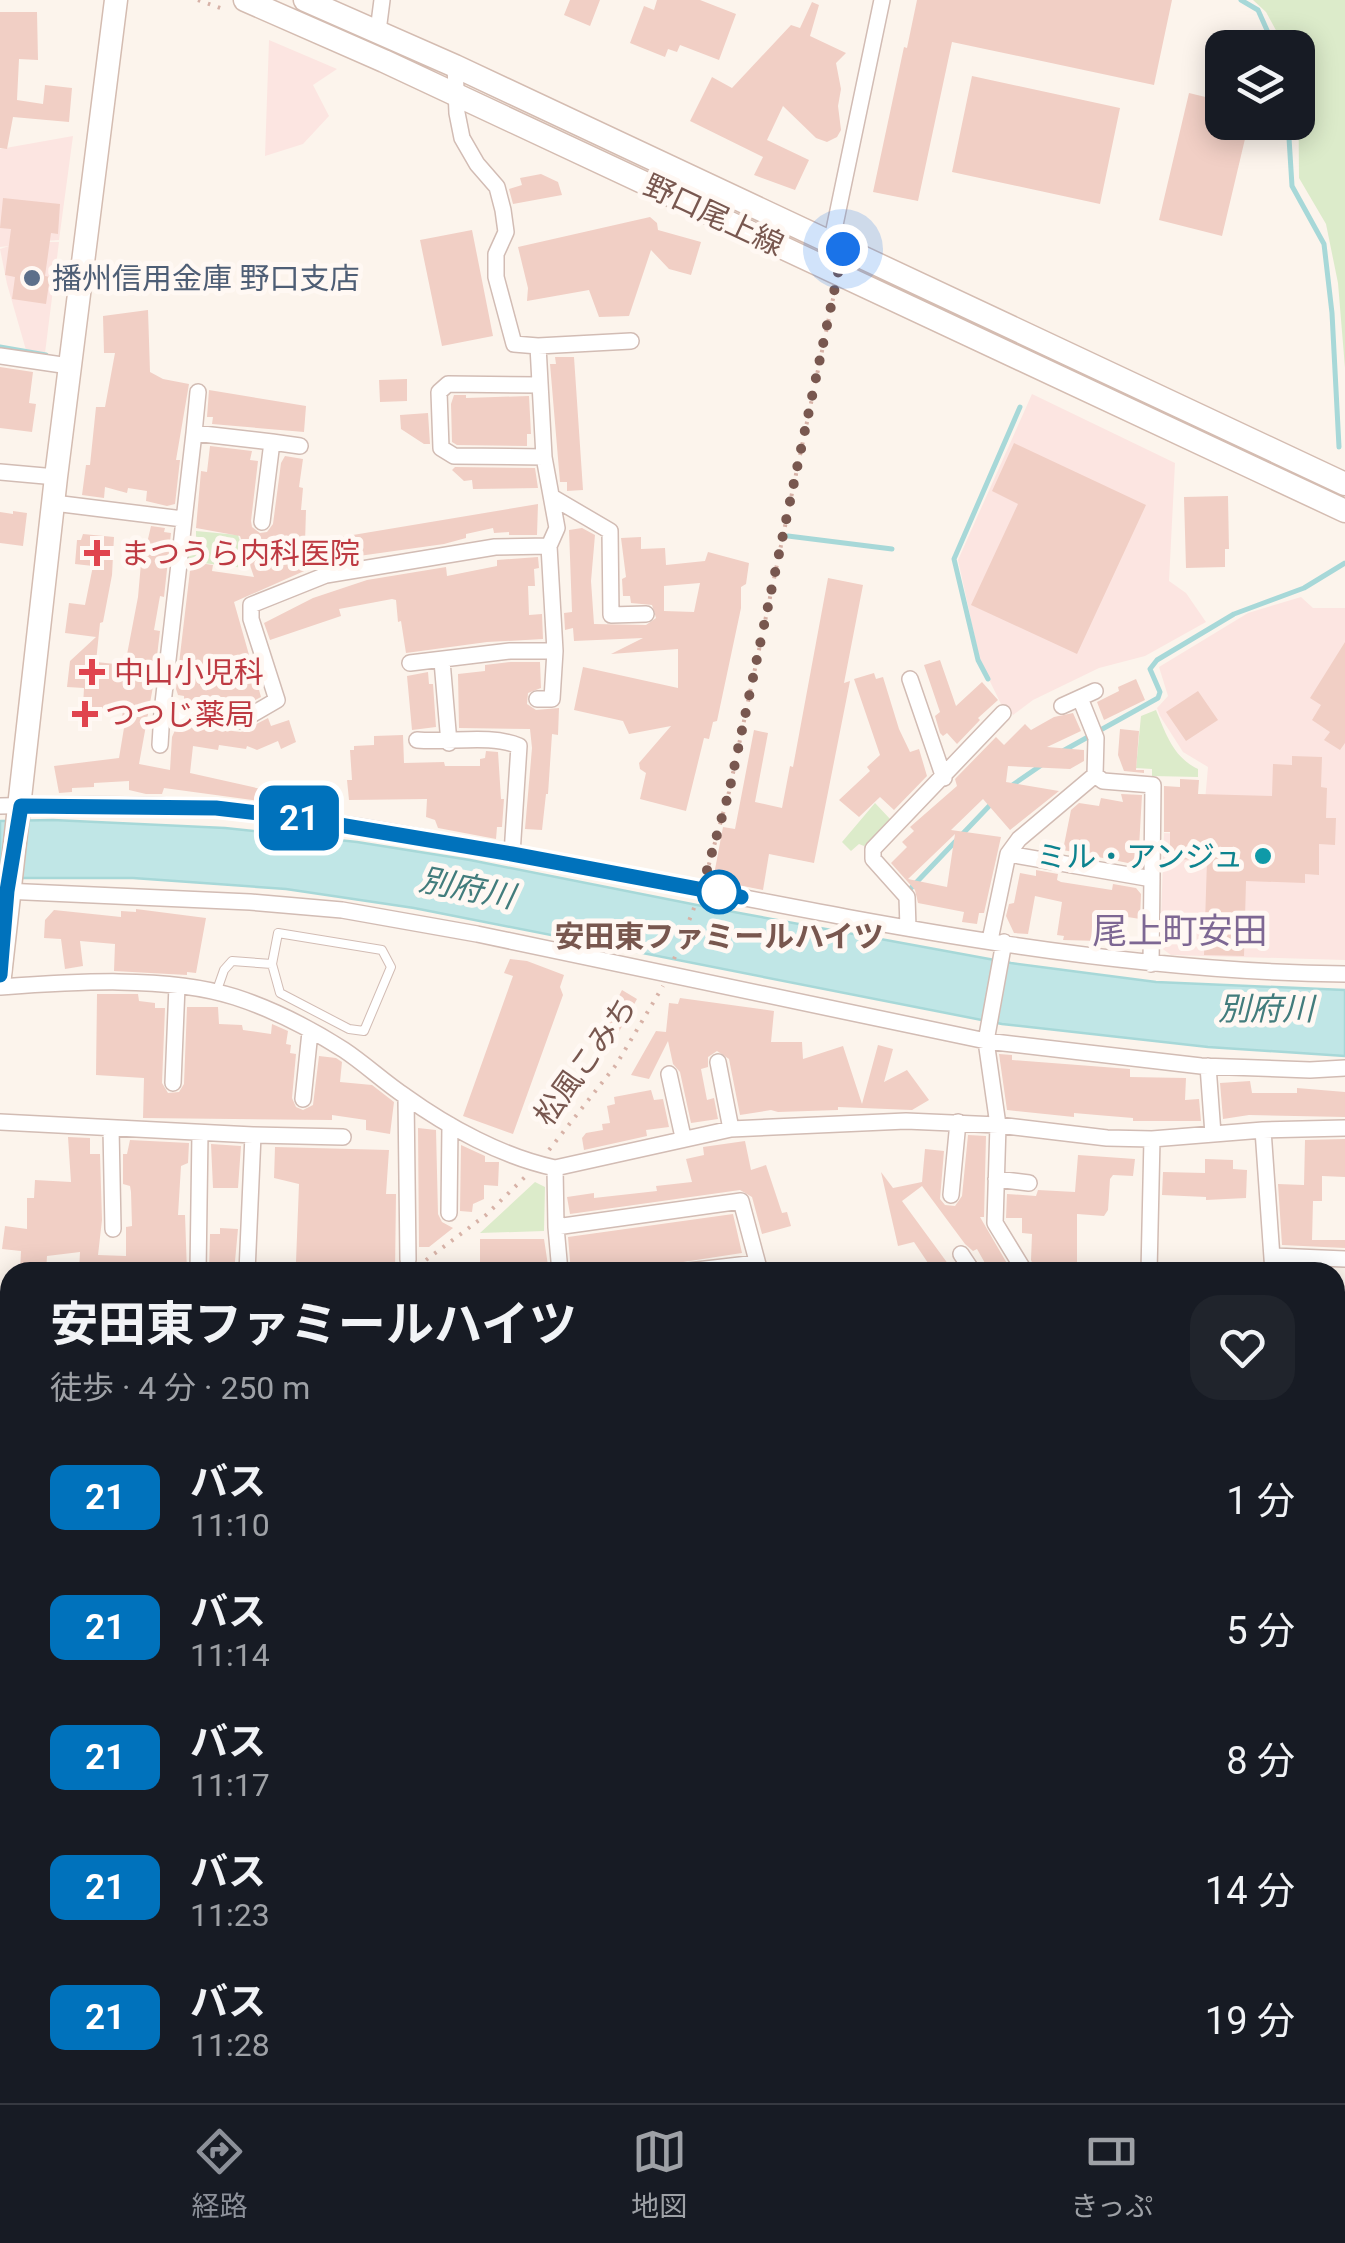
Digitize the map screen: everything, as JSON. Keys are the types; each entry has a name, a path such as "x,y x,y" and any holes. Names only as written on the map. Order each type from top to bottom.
{"main road":[{"path":"0,976 11,806 54,503 116,0"},
{"name":"野口尾上線","path":"245,0 456,94 1345,511"},
{"name":"野口尾上線","path":"305,0 455,66 1345,484"}],"street":[{"path":"378,31 382,0"},
{"path":"831,244 882,0"},
{"path":"455,66 462,138 496,187 502,210 506,232 496,254 496,277 514,344 631,341"},
{"path":"537,699 552,699 549,546 557,528 544,457 538,346"},
{"path":"0,356 70,366"},
{"path":"539,386 448,384 440,392 441,448 454,456 544,457"},
{"path":"160,745 198,392"},
{"path":"194,434 300,446"},
{"path":"262,522 272,442"},
{"path":"0,472 56,477"},
{"path":"552,498 610,531 611,615 646,614"},
{"path":"54,503 183,519"},
{"path":"162,712 240,721 276,700 251,619 251,605 326,575 495,547 549,546"},
{"path":"410,664 510,651 554,652"},
{"path":"442,661 449,742"},
{"path":"910,678 944,778"},
{"path":"1062,706 1087,695 1096,775 1103,781 1153,786 1151,964"},
{"path":"908,928 906,897 874,859 873,849 1004,713"},
{"path":"417,740 502,739 518,746 512,854"},
{"path":"1019,1262 994,1223 998,1125 986,1041 1008,854 1019,838 1096,775"},
{"path":"11,806 216,808 368,828 908,928 1151,964 1345,974"},
{"path":"1008,854 1152,878"},
{"path":"4,891 342,910 477,934 986,1041 1208,1066 1345,1068"},
{"path":"0,987 76,982 177,986 234,996 346,1051 406,1098 450,1126 555,1168 731,1128 906,1120 1152,1139 1345,1128"},
{"path":"173,1082 177,986"},
{"path":"303,1099 310,1032"},
{"path":"718,1062 731,1128"},
{"path":"1208,1066 1213,1134"},
{"path":"668,1074 682,1137"},
{"path":"406,1098 401,1186 411,1262"},
{"path":"0,1122 200,1134 343,1137"},
{"path":"951,1195 958,1122"},
{"path":"449,1213 450,1126"},
{"path":"110,1128 113,1221 131,1214"},
{"path":"1263,1130 1274,1262"},
{"path":"198,1262 200,1134"},
{"path":"248,1262 253,1135"},
{"path":"1148,1262 1152,1139"},
{"path":"555,1168 559,1262"},
{"path":"996,1179 1029,1183"},
{"path":"556,1227 741,1201 757,1262"},
{"path":"961,1254 966,1262"},
{"path":"1302,1262 1345,1259"}],"lane":[{"path":"278,933 382,950 391,967 364,1031 349,1028 280,993 272,964 278,933"},
{"path":"216,992 232,961 272,964"}],"path":[{"name":"松風こみち","path":"414,1262 486,1215 537,1164 616,1065 668,974 702,888 729,792 838,273"}],"shaded area":[{"path":"269,40 337,69 313,85 329,116 303,144 265,156"},
{"path":"73,136 59,240 31,242 59,242 45,353 26,350 0,249 9,246 0,247 0,149"},
{"path":"1032,394 1175,463 1169,581 1186,593 1206,622 1145,656 1099,668 1033,700 1013,715 1001,704 980,661 958,560"},
{"name":"ミル・アンジュ","path":"1301,597 1313,608 1345,608 1345,960 1171,955 1160,947 1164,833 1202,835 1208,767 1183,752 1160,716 1157,708 1168,696 1159,667 1248,613"}],"green space":[{"path":"1253,0 1345,0 1345,368 1338,283 1326,224 1299,178 1299,140 1315,140 1315,30 1276,30 1266,12"},
{"path":"196,531 238,535 245,568 186,561 189,538 196,538"},
{"path":"1156,710 1171,744 1198,769 1198,777 1152,776 1152,769 1136,768 1141,716"},
{"path":"875,803 891,820 864,846 859,844 851,851 842,842"},
{"path":"535,1182 545,1187 544,1231 480,1233"}],"water":[{"name":"別府川","path":"0,821 225,828 357,842 1011,963 1156,982 1345,990 1345,1056 1208,1047 1002,1024 414,908 286,889 133,878 0,878"}],"building":[{"path":"570,0 600,0 590,26 564,15"},
{"path":"657,0 700,0 736,14 719,60 680,45 677,52 668,49 665,57 630,43 644,6 654,10"},
{"path":"917,0 1172,0 1154,85 952,42 918,201 873,192"},
{"path":"812,2 819,5 810,36 846,53 836,63 841,89 841,130 827,142 816,138 783,106 767,140 809,160 795,190 754,175 763,157 690,121 712,77 732,88 791,25 800,28"},
{"path":"0,12 37,12 38,60 19,59 17,100 43,104 45,85 72,88 69,122 13,117 7,149 0,148"},
{"path":"972,76 1120,108 1100,204 952,172"},
{"path":"1189,93 1205,97 1205,140 1245,140 1222,236 1159,220"},
{"path":"541,174 558,182 562,195 513,204 509,189 522,185 520,178"},
{"path":"3,198 60,204 58,234 51,233 46,304 12,299 15,277 5,275 11,229 0,228"},
{"path":"650,217 658,230 701,242 691,275 669,269 651,250 629,316 599,317 589,290 527,301 528,288 518,247"},
{"path":"472,230 493,336 442,346 420,240"},
{"path":"148,310 150,372 189,384 176,460 180,460 175,504 167,506 146,501 147,491 128,488 127,493 105,487 104,498 82,495 86,465 90,465 96,407 105,407 115,353 104,353 103,316"},
{"path":"555,357 574,357 583,490 567,491 567,482 560,482 550,364 556,364"},
{"path":"0,367 33,372 29,403 36,404 32,432 0,428"},
{"path":"407,379 407,401 380,402 379,380"},
{"path":"209,390 306,406 304,432 212,424 213,417 207,417"},
{"path":"454,395 529,396 531,434 527,434 527,446 452,442"},
{"path":"428,413 430,444 401,429 400,415"},
{"path":"1014,443 1146,505 1077,654 971,605 1018,504 992,491"},
{"path":"210,446 252,451 250,460 258,461 251,521 260,533 267,532 273,524 285,456 303,459 299,487 303,488 301,510 306,510 305,543 538,504 537,535 494,533 493,528 444,544 309,563 311,568 234,602 261,697 239,709 184,700 176,689 191,562 213,565 212,571 254,577 240,536 196,528 201,471 207,472"},
{"path":"535,468 538,488 473,489 472,480 464,481 452,470"},
{"path":"1228,496 1229,549 1225,549 1225,567 1186,568 1184,497"},
{"path":"0,512 27,513 23,546 0,543"},
{"path":"151,526 171,533 164,597 160,596 154,630 160,631 139,764 170,770 172,737 181,725 241,732 268,718 271,726 289,720 296,742 281,749 278,741 257,750 247,746 246,749 219,745 218,750 193,746 190,773 270,791 268,802 164,788 162,794 146,794 129,790 129,781 94,783 94,787 59,793 54,766 119,758 124,728 120,727 123,711 83,706 84,688 67,687 70,661 96,637 65,633 69,603 85,605 93,566 75,564 77,540 83,534 114,537 112,575 100,623 96,662 125,665 142,552"},
{"path":"582,528 595,535 591,581 594,624 646,625 656,618 652,605 631,603 630,596 623,596 622,579 626,577 621,538 641,537 641,549 665,548 666,565 705,561 708,552 749,563 746,584 741,587 741,608 717,721 713,722 709,739 704,738 686,811 640,799 646,773 639,763 671,726 629,734 623,721 574,710 583,667 678,688 678,649 611,654 643,638 574,641 573,628 565,630 564,613 572,612 569,530","holes":["700,583 694,612 664,611 664,586"]},
{"path":"538,557 535,586 528,586 529,615 542,614 543,639 406,653 396,600 392,599 339,609 341,616 270,640 264,623 313,598 367,580 446,567 447,576 497,566 497,560"},
{"path":"828,578 863,585 844,683 850,681 814,863 769,854 763,890 713,880 723,827 735,829 754,730 768,733 755,802 782,808"},
{"path":"1345,642 1345,743 1340,750 1324,740 1330,732 1312,720 1321,705 1310,698"},
{"path":"940,660 956,706 982,682 998,700 957,744 947,733 940,733 935,716 940,712 924,665"},
{"path":"540,662 541,688 528,693 527,704 536,710 559,708 558,735 552,734 542,830 525,829 530,729 459,728 458,674 485,671 485,665"},
{"path":"428,672 429,684 433,684 436,727 412,730 407,676"},
{"path":"874,673 876,679 883,677 899,729 910,752 919,749 927,776 894,810 880,797 859,817 839,800 870,771 867,767 880,755 854,679"},
{"path":"1136,679 1145,700 1104,720 1097,702"},
{"path":"1198,691 1218,720 1186,741 1166,712"},
{"path":"1073,713 1081,731 1047,747 1084,750 1084,761 1070,769 1008,766 1006,782 1059,791 1010,830 983,799 951,830 1001,837 984,913 979,913 977,924 962,922 964,912 918,903 915,890 891,863 907,847 902,842 914,831 910,827 957,786 955,779 996,737 1004,745 1025,724 1031,730 1054,717","holes":["955,834 947,887 908,879"]},
{"path":"1120,729 1139,731 1136,770 1144,773 1124,771 1118,755"},
{"path":"403,735 404,763 480,766 486,751 498,752 504,799 502,827 497,827 496,839 438,828 435,820 426,817 427,799 349,800 350,750 354,746 374,745 374,736"},
{"name":"ミル・アンジュ","path":"1292,756 1322,757 1321,787 1327,788 1326,818 1336,818 1335,845 1319,844 1319,875 1305,874 1305,883 1246,881 1244,956 1204,955 1207,860 1170,859 1170,832 1164,832 1164,786 1180,787 1180,779 1199,780 1198,794 1272,796 1273,764 1292,765"},
{"path":"1121,794 1142,795 1138,865 1063,850 1071,810 1079,803 1099,806 1101,798 1123,802"},
{"path":"1036,870 1058,874 1057,880 1061,882 1112,890 1113,884 1136,888 1141,894 1140,919 1103,913 1099,941 1063,940 1064,936 1057,935 1062,902 1035,896 1028,934 1014,933 1006,916 1009,904 1014,903 1020,873 1036,876"},
{"path":"136,909 206,918 196,973 114,971 115,944 80,941 83,966 65,969 61,939 44,938 45,920 54,910 121,917 121,911"},
{"path":"510,959 564,975 560,987 563,995 513,1134 463,1116 513,976 504,973"},
{"path":"622,990 637,999 610,1048 596,1041"},
{"path":"97,994 138,994 139,1001 165,1008 162,1083 168,1093 179,1092 184,1084 187,1007 218,1007 219,1024 242,1025 243,1030 271,1034 272,1024 288,1031 286,1044 291,1045 290,1053 296,1054 292,1098 296,1107 303,1110 313,1105 319,1056 336,1058 342,1062 340,1082 372,1085 394,1102 390,1134 366,1130 366,1120 332,1115 332,1120 143,1118 144,1078 96,1075"},
{"path":"680,998 774,1011 771,1042 802,1042 803,1059 843,1046 862,1104 878,1045 893,1049 884,1082 907,1070 929,1100 912,1110 838,1107 740,1115 729,1059 717,1051 708,1057 708,1067 701,1069 707,1100 714,1098 718,1119 691,1123 680,1072 673,1064 668,1041 649,1079 631,1075 656,1031 666,1032 669,1003 678,1004"},
{"path":"999,1054 1012,1055 1012,1060 1130,1069 1130,1077 1186,1078 1185,1100 1199,1099 1201,1121 1133,1121 1007,1110"},
{"path":"1250,1081 1252,1093 1297,1093 1297,1088 1345,1092 1345,1117 1249,1115 1223,1119 1220,1083"},
{"path":"651,1090 654,1100 663,1099 669,1127 646,1130 647,1136 584,1150 582,1138 586,1133 603,1130 602,1124 610,1123 607,1106 615,1104 614,1097"},
{"path":"418,1128 436,1130 438,1214 442,1222 453,1228 429,1247 419,1247"},
{"path":"968,1135 986,1136 984,1217 980,1217 1006,1262 984,1262 977,1249 973,1251 965,1244 922,1186 902,1201 947,1262 927,1262 914,1242 898,1246 881,1172 893,1188 922,1182 925,1149 944,1151 940,1199 945,1205 955,1206 962,1196"},
{"path":"68,1137 90,1138 90,1154 100,1154 102,1220 98,1255 126,1256 126,1227 132,1226 131,1192 130,1186 123,1184 123,1154 127,1154 130,1140 189,1143 188,1163 181,1166 178,1215 185,1215 187,1262 80,1262 80,1252 47,1256 47,1262 20,1262 21,1251 2,1249 5,1226 27,1229 27,1198 34,1198 35,1180 71,1182"},
{"path":"1345,1139 1345,1177 1322,1176 1322,1201 1313,1201 1312,1240 1345,1240 1345,1248 1282,1245 1278,1184 1304,1185 1305,1140"},
{"path":"745,1141 751,1170 766,1165 782,1213 787,1212 791,1226 762,1234 752,1197 740,1190 570,1214 567,1197 657,1191 656,1186 692,1182 686,1159 704,1155 703,1147"},
{"path":"211,1144 241,1146 238,1188 213,1188"},
{"path":"461,1145 485,1156 485,1162 499,1162 498,1186 484,1185 484,1199 473,1204 472,1212 460,1211"},
{"path":"275,1147 389,1150 386,1194 396,1194 395,1262 296,1262 299,1184 274,1178"},
{"path":"1078,1155 1135,1159 1133,1176 1113,1175 1110,1179 1104,1216 1077,1214 1077,1262 1032,1262 1032,1234 1022,1233 1022,1218 1006,1218 1007,1194 1036,1196 1038,1190 1075,1192"},
{"path":"1205,1159 1233,1160 1233,1169 1247,1170 1246,1198 1206,1200 1162,1195 1163,1172 1205,1173"},
{"path":"733,1214 742,1253 683,1262 570,1262 568,1237"},
{"path":"220,1228 238,1229 235,1262 209,1262 210,1234 220,1234"},
{"path":"480,1239 544,1239 547,1262 480,1262"}],"waterway":[{"path":"1241,0 1258,10 1267,30"},
{"path":"1289,140 1292,186 1324,244 1339,447"},
{"path":"0,347 46,355"},
{"path":"988,679 978,660 954,559 1020,407"},
{"path":"788,536 892,549"},
{"path":"1061,752 1158,698 1160,692 1150,669 1157,660 1234,614 1304,588 1345,563"},
{"path":"1011,786 1043,764"},
{"path":"911,888 992,803"}],"bus line":[{"name":"21","path":"0,975 7,891 21,806 216,808 292,817 741,897"}],"place":[{"name":"播州信用金庫 野口支店","path":"32,278"},
{"name":"まつうら内科医院","path":"97,553"},
{"name":"中山小児科","path":"92,672"},
{"name":"つつじ薬局","path":"85,714"},
{"name":"ミル・アンジュ","path":"1263,856"},
{"name":"安田東ファミールハイツ","path":"719,892"}],"district":[{"name":"尾上町安田","path":"1180,931"}],"route":[{"path":"719,892 702,888 729,792 843,249"}]}
